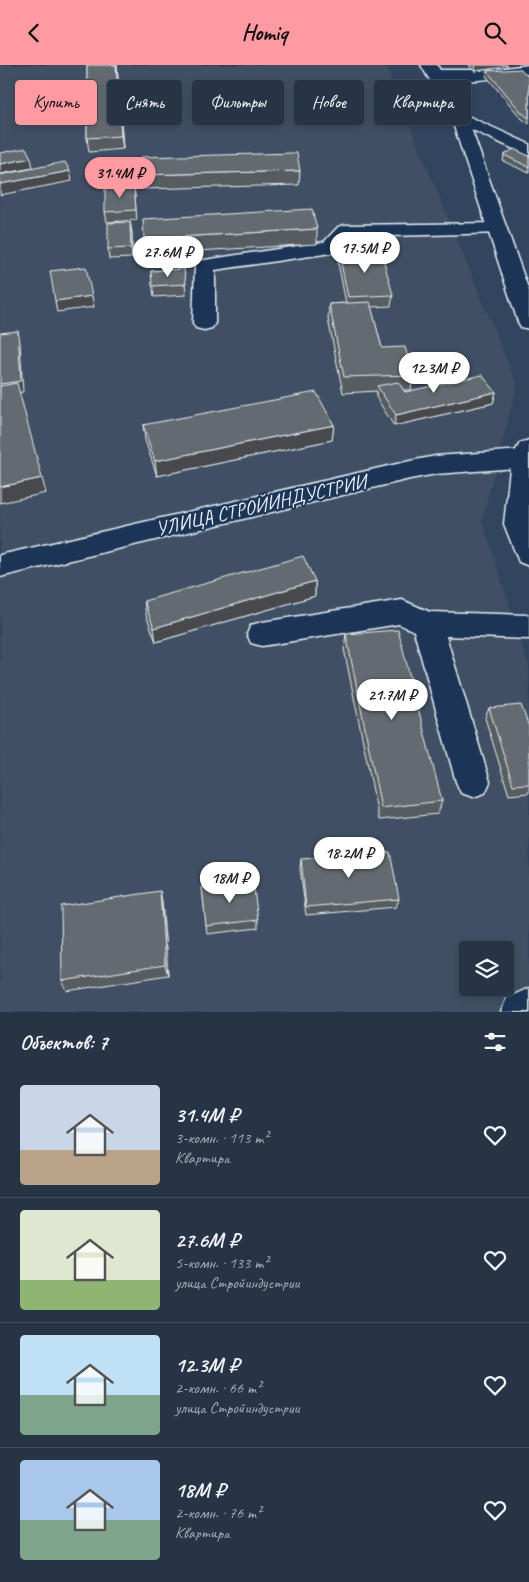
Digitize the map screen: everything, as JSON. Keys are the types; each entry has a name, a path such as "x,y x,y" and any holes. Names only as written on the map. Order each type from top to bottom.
{"street":[{"path":"433,70 486,75 529,69"},
{"path":"471,123 529,151"},
{"path":"462,125 529,321"},
{"path":"204,323 205,265 300,253 331,247 345,231 497,229"},
{"path":"527,458 518,525 529,555"},
{"name":"УЛИЦА СТРОЙИНДУСТРИИ","path":"0,566 410,470 436,465 527,458"},
{"path":"262,634 402,612 428,624 529,627"},
{"path":"428,624 473,782"},
{"path":"521,1012 529,1008"}],"shaded area":[{"path":"0,65 385,65 391,80 374,80 374,125 410,125 517,385 482,520 529,667 529,1012 0,1012"}],"building":[{"path":"87,65 116,65 117,80 107,80 107,125 120,125 121,136 87,138 87,125 97,125 97,80 87,80"},
{"path":"521,69 529,78 529,118 522,113 487,71"},
{"path":"26,148 31,158 0,164 0,153"},
{"path":"514,149 529,156 529,167 504,155"},
{"path":"297,153 300,171 140,175 141,157"},
{"path":"65,162 70,171 0,184 0,175"},
{"path":"134,186 136,210 105,212 105,188"},
{"path":"312,209 317,229 144,239 143,219"},
{"path":"130,222 131,248 108,249 108,223"},
{"path":"381,251 393,295 348,297 339,253"},
{"path":"86,267 92,296 55,301 50,271"},
{"path":"184,269 186,284 152,286 151,271"},
{"path":"370,302 382,348 405,347 413,375 344,377 329,304"},
{"path":"18,331 21,381 0,384 0,333"},
{"path":"482,375 496,392 396,415 377,386 398,382 405,392"},
{"path":"17,383 42,478 0,487 0,386"},
{"path":"316,392 334,425 155,461 143,425"},
{"path":"303,556 315,581 154,628 144,601"},
{"path":"398,630 442,801 381,808 346,634"},
{"path":"521,705 529,727 529,784 513,785 489,708"},
{"path":"390,852 399,899 306,907 301,859"},
{"path":"253,881 258,920 206,926 202,887"},
{"path":"160,891 165,965 62,981 61,906"}]}
